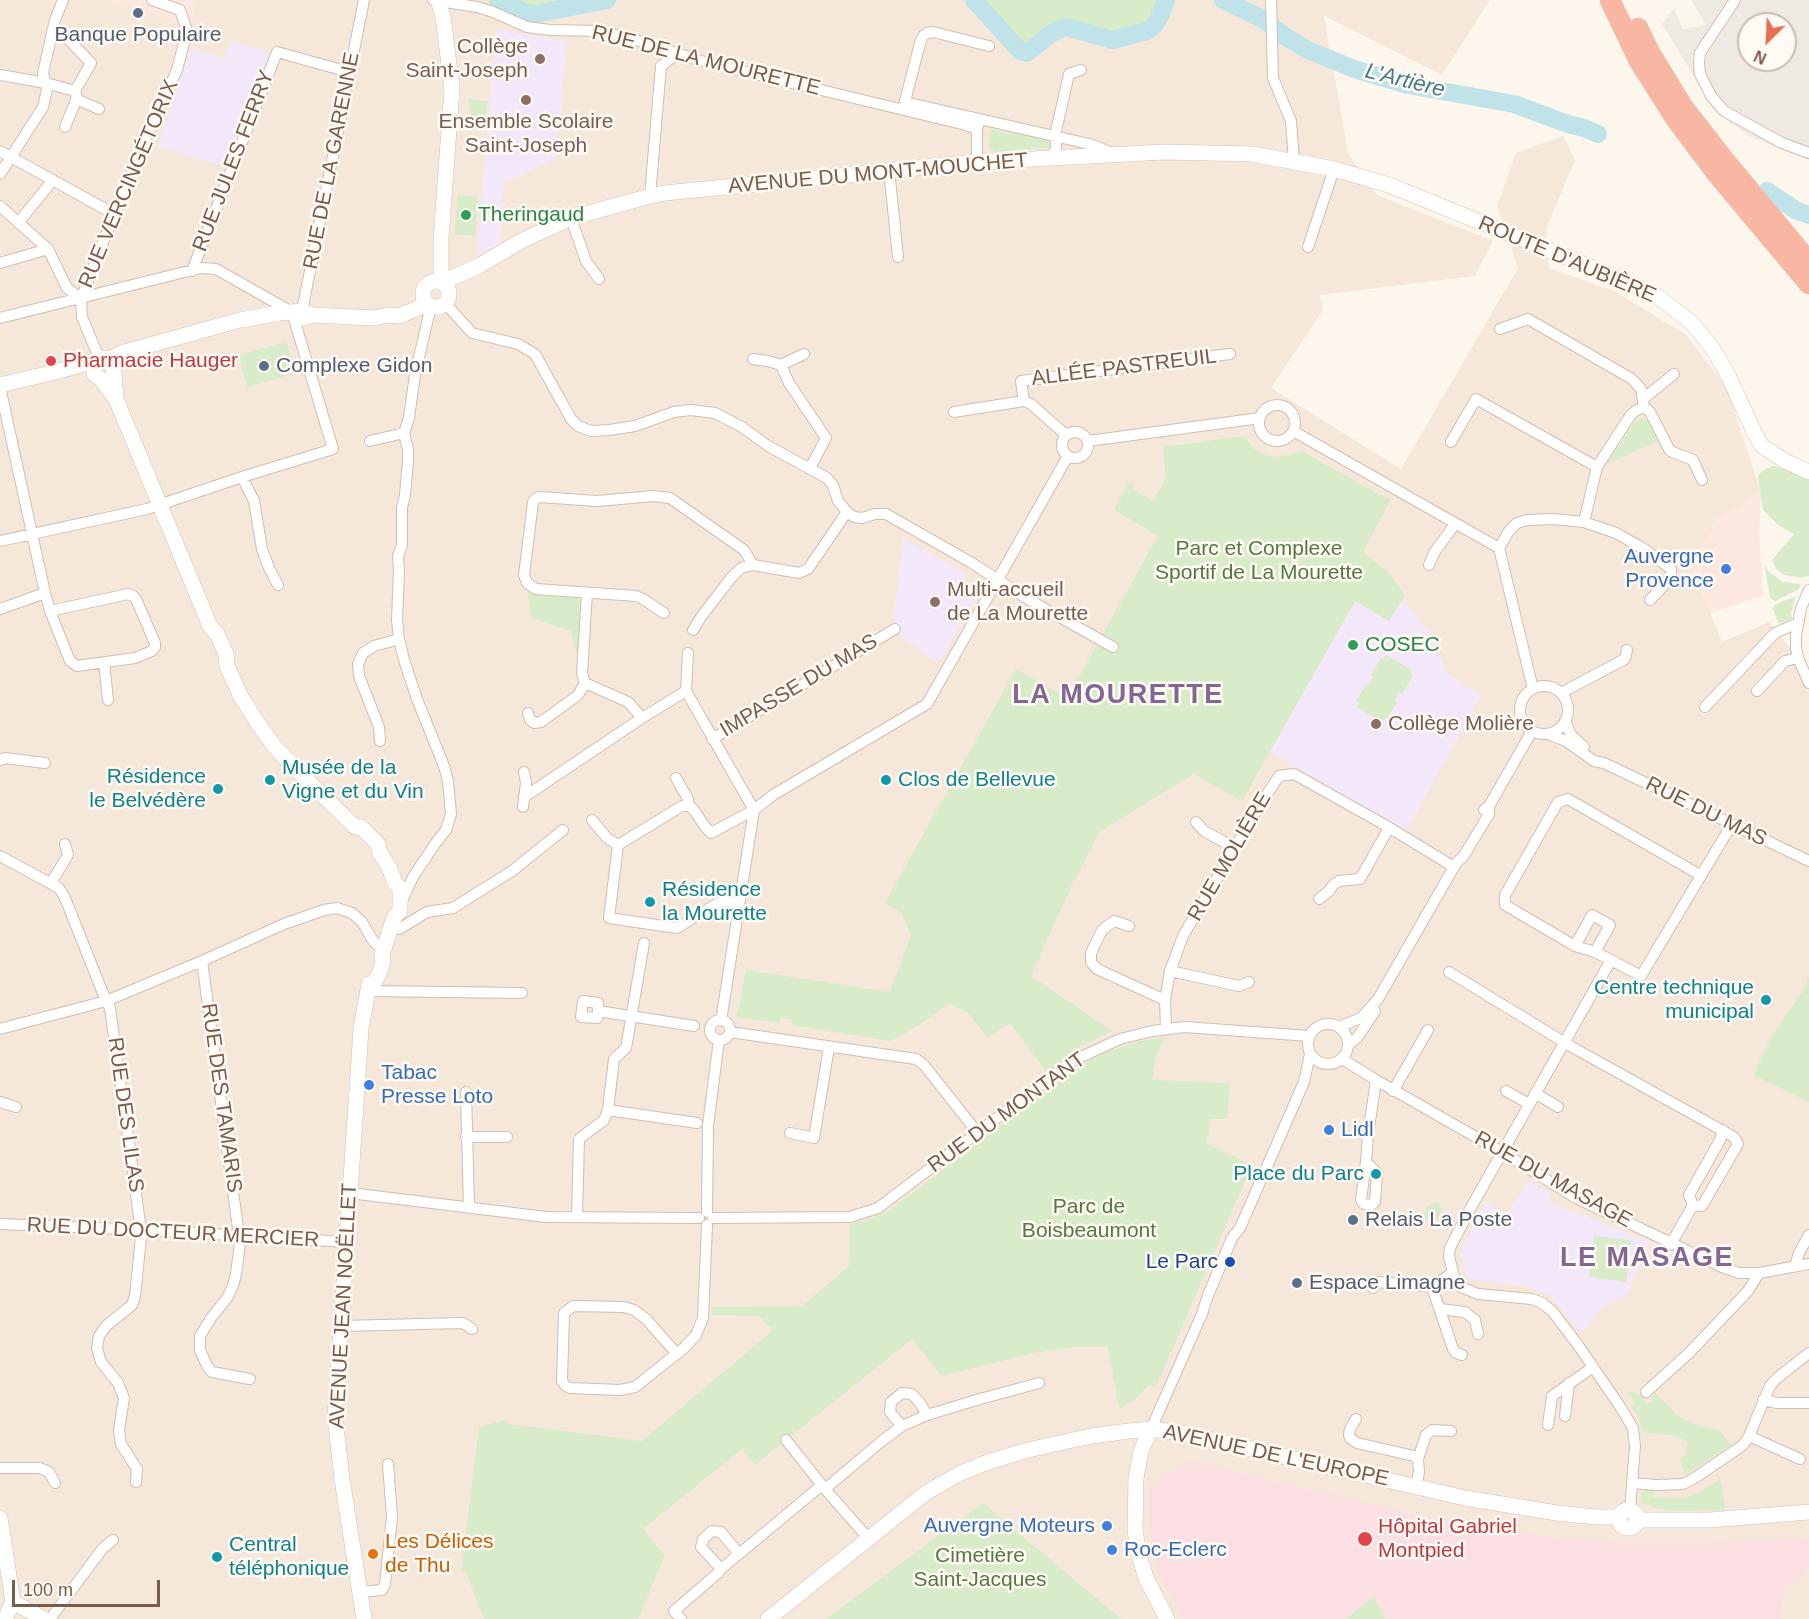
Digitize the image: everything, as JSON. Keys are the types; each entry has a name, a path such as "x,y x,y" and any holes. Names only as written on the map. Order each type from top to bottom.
{"highway":[{"path":"1610,0 1639,62 1675,118 1717,174 1809,284"},
{"path":"1625,0 1649,51 1683,107 1809,262"}],"main road":[{"path":"436,1 442,17 452,88 436,293"},
{"name":"AVENUE DU MONT-MOUCHET","path":"0,386 55,372 104,367 144,346 240,320 273,322 300,315 373,318 388,315 396,308 436,293 521,241 571,219 650,196 977,162 1119,154 1235,153 1294,161"},
{"name":"ROUTE D'AUBIÈRE","path":"1294,161 1334,169 1389,185 1657,296 1692,323 1713,349 1762,446 1778,457 1806,469"},
{"path":"436,293 441,259 441,239"},
{"path":"441,259 472,269"},
{"path":"104,367 210,626 217,634 226,654 227,666 240,695 275,747 355,827 355,833 371,849 380,853 395,883"},
{"name":"AVENUE JEAN NOËLLET","path":"364,1619 340,1470 335,1417 341,1326 340,1242 350,1193 361,1029 369,991 383,962 383,951 395,916 392,909 391,888 395,883"},
{"path":"1150,1429 1141,1450 1136,1478 1135,1530 1146,1578 1167,1619"},
{"name":"AVENUE DE L'EUROPE","path":"768,1619 927,1492 961,1473 988,1462 1070,1440 1150,1429 1182,1433 1465,1498 1596,1517 1629,1516 1710,1520 1809,1512"},
{"path":"0,1518 13,1602 5,1619"},
{"path":"13,1602 44,1619"}],"street":[{"path":"0,174 43,107 46,96 44,78 52,31 63,0"},
{"path":"152,0 180,9 188,0"},
{"name":"RUE DE LA GARENNE","path":"300,315 364,0"},
{"path":"1271,0 1273,78 1291,121 1294,161"},
{"path":"1735,0 1700,53 1700,74 1711,96 1724,111 1782,142 1809,153"},
{"name":"RUE DE LA MOURETTE","path":"436,1 477,7 527,27 601,31 701,61 904,106 966,124 979,124 1056,137 1089,144 1119,154"},
{"name":"RUE VERCINGÉTORIX","path":"104,367 82,317 81,299 145,140 177,70 187,31 180,9"},
{"path":"52,31 67,38 91,63 76,95 65,127"},
{"path":"904,106 920,44 927,33 933,32 989,46"},
{"name":"RUE JULES FERRY","path":"192,271 277,52 349,72"},
{"path":"650,196 661,66 676,54"},
{"path":"1048,159 1054,153 1056,131 1069,74 1081,70"},
{"path":"0,75 44,78 99,109"},
{"path":"977,162 979,124"},
{"path":"0,151 114,214"},
{"path":"1308,247 1334,169"},
{"path":"889,170 898,257"},
{"path":"18,223 53,180"},
{"path":"0,206 48,249 67,288 81,299"},
{"path":"571,219 586,261 599,279"},
{"path":"0,263 48,249"},
{"path":"0,318 201,268 216,269 300,315 333,450 242,477 159,506 0,541"},
{"path":"436,293 415,374 408,424 404,433 408,461 402,508 402,545 398,556 397,620 404,660 444,765 452,805 446,831 435,843 413,877 395,916 399,930 427,912 453,908 512,871 564,830"},
{"path":"436,293 472,333 518,344 535,354 571,419 578,426 591,431 609,430 635,426 674,412 691,410 715,413 742,427 768,446 827,478 847,513 862,518 875,514 886,514 902,522 1026,598 1113,647"},
{"path":"1500,329 1528,319 1632,379 1641,389 1644,403 1670,451 1693,460 1702,480"},
{"path":"753,359 781,365 804,354"},
{"name":"ALLÉE PASTREUIL","path":"1066,435 1031,404 1024,401 1021,381 1230,354"},
{"path":"781,365 789,383 826,438 810,468"},
{"path":"1584,522 1598,467 1630,416 1674,374"},
{"path":"0,386 45,593 50,610 70,661 77,666 135,658 154,648 155,643 136,599 128,594 50,610"},
{"path":"1451,442 1476,399 1598,467"},
{"path":"954,412 1024,401"},
{"path":"1270,406 1287,407 1293,414 1295,423 1293,431 1286,438 1272,440 1261,429 1260,418 1270,406"},
{"path":"1088,441 1260,418"},
{"path":"1293,431 1499,548"},
{"path":"1074,432 1086,437 1088,441 1088,448 1084,455 1077,458 1065,454 1062,446 1066,435 1074,432"},
{"path":"370,441 404,433"},
{"path":"618,845 682,806 689,806 693,809 711,833 754,810 773,795 927,704 1068,456"},
{"path":"242,477 254,501 262,549 278,585"},
{"path":"664,613 636,596 536,589 527,583 524,574 532,502 539,497 597,501 654,496 670,498 744,550 753,565"},
{"path":"693,630 741,568 753,565 799,573 804,571 847,513"},
{"path":"1533,689 1499,548 1509,531 1517,523 1527,520 1553,519 1584,522 1616,533 1646,550 1671,569 1671,578 1650,600"},
{"path":"1429,566 1434,553 1455,524"},
{"path":"531,718 541,722 578,695 585,683 582,673 587,592"},
{"path":"0,609 45,593"},
{"path":"1808,593 1798,623 1796,648 1809,683"},
{"path":"1705,707 1775,633 1798,623"},
{"name":"IMPASSE DU MAS","path":"754,810 712,739 895,629"},
{"path":"380,741 379,727 359,676 358,664 363,653 374,646 399,639"},
{"path":"1561,693 1625,658 1627,650"},
{"path":"688,653 686,691 712,739"},
{"path":"1757,691 1785,661 1798,658"},
{"path":"104,662 108,700"},
{"path":"585,683 628,702 642,718"},
{"path":"1544,686 1561,693 1567,706 1565,722 1558,729 1542,734 1532,731 1523,723 1519,711 1523,698 1533,689 1544,686"},
{"path":"524,772 526,783 524,802 642,718 686,691"},
{"name":"RUE DU MAS","path":"1565,722 1576,741 1604,763"},
{"path":"1339,1027 1356,1022 1378,999 1456,864 1458,854 1483,811 1489,806 1532,731"},
{"name":"RUE DU MAS","path":"1548,734 1566,741 1594,761 1604,763 1809,861"},
{"path":"0,760 5,758 45,763"},
{"name":"RUE MOLIÈRE","path":"1166,1029 1165,1000 1170,971 1184,936 1273,783 1280,776 1294,774 1456,864"},
{"path":"676,778 688,799 689,806"},
{"path":"1700,875 1568,800 1558,802 1504,899 1505,904 1575,945 1595,952 1641,976 1732,824"},
{"path":"721,1021 754,810"},
{"path":"592,820 607,838 618,845"},
{"path":"1196,822 1204,831 1235,848"},
{"path":"1319,899 1340,881 1360,879 1389,828"},
{"path":"0,856 51,883 68,855 65,844"},
{"path":"618,845 609,918 677,928 718,903 727,901 739,904"},
{"path":"395,883 413,877"},
{"name":"RUE DES LILAS","path":"51,883 59,888 65,898 110,1008 141,1229 135,1296 132,1305 106,1326 99,1336 97,1348 101,1362 118,1383 124,1398 119,1430 121,1444 137,1469 136,1482"},
{"path":"0,1029 106,1001 284,924 324,910 337,908 352,913 362,922 383,951"},
{"path":"1575,945 1592,915 1610,925 1595,952"},
{"path":"1129,926 1114,921 1102,930 1091,953 1091,962 1097,969 1165,1000"},
{"path":"577,1217 579,1139 604,1120 608,1110 614,1059 626,1048 644,943"},
{"path":"1611,960 1450,1248 1449,1262 1455,1281 1469,1291 1532,1299 1542,1303 1557,1317 1593,1367 1633,1428 1635,1446 1629,1516"},
{"name":"RUE DES TAMARIS","path":"202,961 240,1236 240,1250 228,1298 211,1318 200,1336 201,1350 212,1372 250,1379"},
{"path":"1170,971 1239,986 1249,982"},
{"path":"1449,972 1572,1047 1734,1137 1738,1144 1719,1178 1702,1206 1693,1205"},
{"path":"369,991 522,993"},
{"path":"1349,1044 1365,1027 1375,1010 1378,999"},
{"path":"581,1009 581,1017 597,1018 598,1011 694,1026"},
{"path":"721,1021 728,1024 729,1032 725,1039 719,1040 712,1036 711,1028 716,1022 721,1021"},
{"path":"1328,1023 1339,1027 1344,1031 1349,1044 1348,1049 1342,1059 1337,1062 1325,1064 1319,1062 1310,1054 1309,1036 1316,1027 1322,1024 1328,1023"},
{"name":"RUE DU MONTANT","path":"350,1193 528,1215 706,1218 850,1216 878,1208 1072,1061 1120,1039 1152,1030 1185,1027 1309,1036"},
{"path":"1393,1091 1428,1030"},
{"path":"729,1032 920,1061 977,1132"},
{"path":"677,1354 646,1319 634,1310 624,1307 573,1306 564,1312 562,1381 570,1388 620,1390 635,1388 677,1354 696,1335 703,1318 708,1125 719,1040"},
{"path":"790,1133 814,1138 830,1047"},
{"path":"1150,1429 1202,1314 1232,1238 1240,1228 1304,1082 1310,1054"},
{"name":"RUE DU MASAGE","path":"1342,1059 1576,1198 1671,1244 1739,1273 1759,1273 1809,1264"},
{"path":"1304,1082 1325,1064"},
{"path":"1366,1162 1376,1080"},
{"path":"1506,1091 1529,1104"},
{"path":"466,1092 469,1208"},
{"path":"1535,1093 1558,1107"},
{"path":"0,1102 16,1107"},
{"path":"608,1110 697,1123"},
{"path":"1693,1205 1689,1195 1724,1130"},
{"path":"466,1137 507,1137"},
{"path":"1704,1169 1719,1178"},
{"path":"1671,1244 1693,1205"},
{"name":"RUE DU DOCTEUR MERCIER","path":"0,1224 141,1229 340,1242"},
{"path":"1795,1266 1809,1235"},
{"path":"1373,1288 1377,1282 1432,1287 1452,1273"},
{"path":"1646,1392 1689,1353 1741,1299 1759,1273"},
{"path":"1432,1287 1454,1349 1456,1353 1462,1355"},
{"path":"1440,1309 1465,1312 1478,1324 1478,1334"},
{"path":"341,1326 463,1323 472,1329"},
{"path":"1632,1483 1683,1484 1743,1445 1770,1386 1809,1353"},
{"path":"1548,1425 1552,1395 1593,1367"},
{"path":"681,1619 674,1611 721,1569 902,1426 927,1415 1039,1383"},
{"path":"1565,1416 1569,1383"},
{"path":"902,1426 890,1412 891,1402 902,1393 912,1394 927,1415"},
{"path":"1763,1400 1777,1403 1809,1403"},
{"path":"1356,1419 1349,1435 1357,1443 1414,1456 1418,1459"},
{"path":"1416,1487 1419,1472 1418,1459 1426,1435 1432,1430 1451,1431"},
{"path":"1749,1436 1800,1459"},
{"path":"786,1440 868,1538"},
{"path":"360,1592 382,1590 385,1584 392,1517 388,1464"},
{"path":"0,1468 40,1468 49,1472 55,1483"},
{"path":"721,1569 701,1546 703,1539 712,1531 721,1532 739,1554"},
{"path":"50,1619 103,1548 113,1540"}],"shaded area":[{"path":"0,0 492,0 531,15 592,0 974,0 1059,29 1066,27 1113,40 1155,25 1161,0 1490,0 1442,75 1324,16 1348,153 1377,195 1493,241 1475,276 1320,295 1323,310 1271,388 1401,469 1518,268 1497,206 1516,153 1563,136 1575,160 1546,229 1549,268 1614,291 1685,334 1727,387 1761,493 1718,519 1691,564 1722,642 1769,622 1809,671 1809,1619 0,1619"},
{"path":"100,0 199,0 193,6 192,32 182,72 118,219 4,157 0,159 0,147 111,209 174,64 181,34 173,20"},
{"path":"1691,0 1809,0 1809,160 1751,137 1715,111 1662,24 1674,8 1683,29 1706,25"},
{"name":"Ensemble Scolaire Saint-Joseph","path":"496,29 567,41 556,159 504,182 500,244 477,256"},
{"path":"231,41 266,51 268,57 227,167 158,147 190,49 225,59"},
{"path":"1761,493 1759,533 1763,596 1710,613 1691,564 1718,519"},
{"name":"Multi-accueil de La Mourette","path":"903,538 966,574 960,584 979,595 938,664 897,633 893,623"},
{"name":"Collège Molière","path":"1403,599 1432,636 1445,670 1460,684 1482,695 1406,831 1270,752 1355,601 1389,621"},
{"path":"1529,1180 1552,1194 1549,1202 1650,1242 1626,1296 1605,1305 1581,1333 1551,1296 1526,1286 1467,1278 1460,1252 1485,1201 1507,1214"},
{"name":"Hôpital Gabriel Montpied","path":"1190,1461 1408,1513 1486,1528 1552,1537 1617,1543 1714,1543 1809,1537 1809,1563 1806,1575 1785,1587 1779,1619 1184,1619 1159,1575 1149,1515 1150,1484"}],"green space":[{"path":"492,0 592,0 531,15"},
{"path":"974,0 1161,0 1155,25 1113,40 1066,28 1059,29 1020,51"},
{"path":"468,99 488,101 485,123 472,121"},
{"path":"991,129 1049,140 1050,147 995,152 989,145"},
{"name":"Theringaud","path":"458,195 478,197 475,236 454,234"},
{"path":"286,342 295,374 247,387 238,355"},
{"path":"1642,418 1648,421 1658,441 1607,464 1635,422"},
{"name":"Parc et Complexe Sportif de La Mourette","path":"1245,436 1255,450 1268,456 1276,457 1302,451 1391,499 1363,552 1389,573 1405,595 1389,621 1355,601 1242,801 1194,774 1099,832 1070,889 1031,976 1112,1031 1079,1047 1046,1072 1010,1023 987,1037 968,1013 949,1004 913,1029 890,1041 791,1025 792,1020 781,1018 780,1023 737,1017 746,970 890,992 911,935 901,912 885,903 1016,669 1067,698 1158,536 1114,510 1128,484 1135,483 1132,489 1153,501 1166,479 1163,447"},
{"path":"1774,466 1809,478 1809,576 1802,578 1784,575 1776,569 1772,560 1794,534 1777,524 1763,510 1759,474"},
{"path":"1764,563 1768,571 1783,582 1801,584 1799,589 1775,601 1770,598"},
{"path":"527,590 537,594 577,597 581,600 578,657 570,631 531,618"},
{"path":"1796,596 1791,613 1792,618 1779,624 1773,609 1774,605"},
{"path":"1386,655 1412,670 1410,674 1413,676 1402,694 1399,692 1395,700 1397,702 1387,719 1385,718 1382,722 1356,707 1359,703 1356,701 1366,684 1369,685 1373,677 1371,675 1381,658 1384,659"},
{"path":"1809,977 1809,1102 1753,1075 1772,1036 1802,992"},
{"name":"Parc de Boisbeaumont","path":"1165,1037 1155,1059 1152,1080 1230,1083 1227,1119 1210,1119 1207,1144 1252,1165 1157,1385 1147,1386 1137,1398 1119,1409 1108,1347 1074,1347 1033,1353 942,1376 912,1339 755,1465 742,1449 643,1529 665,1555 638,1619 484,1619 466,1572 461,1571 479,1427 505,1420 508,1424 642,1441 773,1330 759,1316 712,1315 712,1307 802,1306 849,1266 850,1224 877,1217 893,1208 1083,1064 1106,1052 1140,1041"},
{"path":"1438,1202 1441,1212 1437,1219 1431,1222 1424,1215 1426,1208"},
{"path":"1594,1236 1631,1240 1626,1282 1589,1277"},
{"path":"1628,1391 1643,1396 1646,1404 1652,1402 1654,1391 1677,1415 1701,1427 1719,1430 1731,1445 1685,1475 1680,1460 1686,1454 1688,1442 1676,1436 1642,1432 1639,1417 1631,1407 1635,1403"},
{"path":"1720,1479 1724,1510 1674,1511 1641,1503 1641,1493 1645,1490 1654,1489 1653,1498 1686,1498"},
{"name":"Cimetière Saint-Jacques","path":"983,1503 1121,1619 826,1619"},
{"path":"1374,1596 1385,1619 1346,1619"}],"waterway":[{"name":"L'Artière","path":"498,0 531,15 607,0"},
{"name":"L'Artière","path":"974,0 1020,51 1027,53 1052,33 1066,27 1113,40 1147,31 1155,25 1166,0"},
{"name":"L'Artière","path":"1223,0 1263,19 1284,36 1308,50 1354,69 1408,85 1514,104 1598,134"},
{"name":"L'Artière","path":"1767,191 1797,211 1809,215"}],"place":[{"name":"Banque Populaire","path":"138,13"},
{"name":"Collège Saint-Joseph","path":"540,59"},
{"name":"Ensemble Scolaire Saint-Joseph","path":"526,100"},
{"name":"Theringaud","path":"466,215"},
{"name":"Pharmacie Hauger","path":"51,361"},
{"name":"Complexe Gidon","path":"264,366"},
{"name":"Auvergne Provence","path":"1726,569"},
{"name":"Multi-accueil de La Mourette","path":"935,602"},
{"name":"COSEC","path":"1353,645"},
{"name":"Collège Molière","path":"1376,724"},
{"name":"Musée de la Vigne et du Vin","path":"270,780"},
{"name":"Clos de Bellevue","path":"886,780"},
{"name":"Résidence le Belvédère","path":"218,789"},
{"name":"Résidence la Mourette","path":"650,902"},
{"name":"Centre technique municipal","path":"1766,1000"},
{"name":"Tabac Presse Loto","path":"369,1085"},
{"name":"Lidl","path":"1329,1130"},
{"name":"Place du Parc","path":"1376,1174"},
{"name":"Relais La Poste","path":"1353,1220"},
{"name":"Le Parc","path":"1230,1262"},
{"name":"Espace Limagne","path":"1297,1283"},
{"name":"Auvergne Moteurs","path":"1107,1526"},
{"name":"Hôpital Gabriel Montpied","path":"1365,1539"},
{"name":"Roc-Eclerc","path":"1112,1550"},
{"name":"Les Délices de Thu","path":"373,1554"},
{"name":"Central téléphonique","path":"217,1557"}],"district":[{"name":"LA MOURETTE","path":"1118,696"},
{"name":"LE MASAGE","path":"1647,1259"}]}
